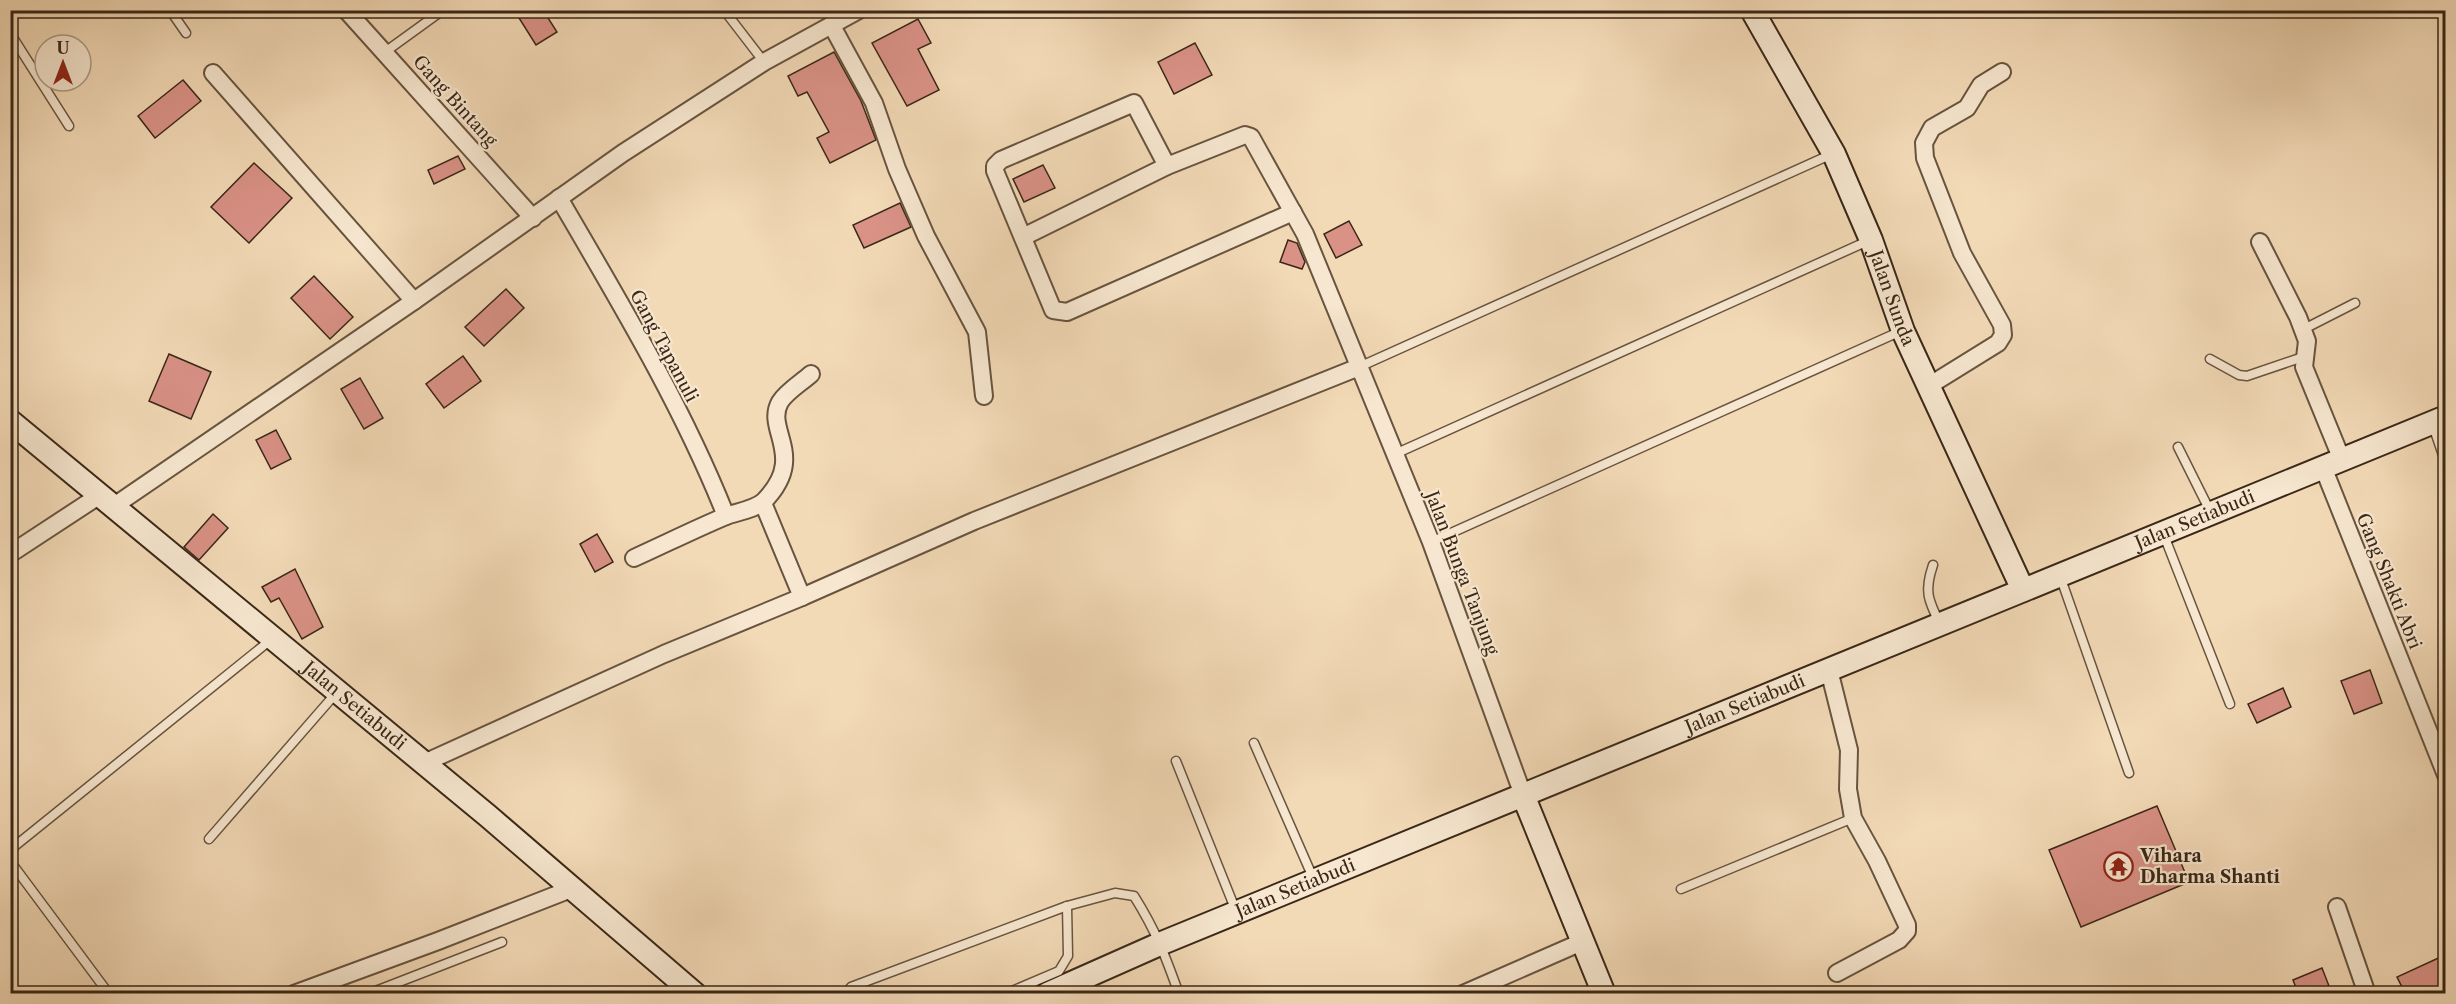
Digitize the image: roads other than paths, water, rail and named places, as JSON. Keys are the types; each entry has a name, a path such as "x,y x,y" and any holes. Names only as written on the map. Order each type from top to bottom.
{"street":[{"name":"Gang Bintang","path":"346,10 533,218"},
{"path":"10,554 107,500 414,301 623,153 764,63 859,10"},
{"name":"Jalan Sunda","path":"1752,10 1834,154 1871,240 1903,331 1927,387 2023,590"},
{"path":"832,26 873,103 897,169 926,236 977,332 984,396"},
{"path":"1927,387 1998,343 2003,335 2002,325 1962,253 1925,158 1923,143 1932,128 1966,108 1981,85 2002,72"},
{"path":"213,73 414,301"},
{"path":"1023,237 1167,166 1134,103 1001,160 995,165 995,171 1053,310 1067,312 1293,212"},
{"name":"Jalan Bunga Tanjung","path":"1167,166 1248,135 1252,138 1305,234 1431,542 1523,795"},
{"name":"Gang Tapanuli","path":"559,198 641,339 712,482 726,516"},
{"path":"2260,242 2302,330"},
{"name":"Gang Shakti Abri","path":"2302,330 2307,341 2303,357 2304,367 2332,464 2445,775"},
{"path":"424,763 664,654 802,597 979,519 1359,368"},
{"path":"634,558 726,516 763,503 780,480 786,462 778,420 779,404 790,391 811,374"},
{"name":"Jalan Setiabudi","path":"1047,993 1094,974 1124,958 2439,420"},
{"name":"Jalan Setiabudi","path":"10,421 424,763 695,993"},
{"path":"763,503 802,597"},
{"path":"1828,670 1850,750 1848,789 1853,818 1877,861 1907,925 1907,931 1899,940 1837,973"},
{"path":"1523,795 1604,993"},
{"path":"294,993 438,942 571,889"},
{"path":"2337,907 2367,993"},
{"path":"1463,993 1584,941"}],"lane":[{"path":"171,10 186,33"},
{"path":"385,52 443,10"},
{"path":"724,10 764,63"},
{"path":"10,33 69,126"},
{"path":"1359,368 1834,154"},
{"path":"1395,454 1871,240"},
{"path":"2302,330 2355,303"},
{"path":"1431,542 1903,331"},
{"path":"2210,359 2239,375 2247,376 2303,357"},
{"path":"2439,420 2445,464"},
{"path":"2178,447 2211,513"},
{"path":"2163,533 2230,704"},
{"path":"1933,565 1926,584 1931,607 1940,624"},
{"path":"2060,575 2129,773"},
{"path":"10,850 273,638"},
{"path":"209,839 337,692"},
{"path":"1254,743 1314,880"},
{"path":"1176,761 1237,912"},
{"path":"1681,890 1853,818"},
{"path":"10,861 109,993"},
{"path":"845,993 851,987 1067,906 1115,893 1134,896 1162,943 1179,993"},
{"path":"1005,993 1059,971 1068,956 1067,906"},
{"path":"368,993 502,942"}],"place":[{"name":"Vihara Dharma Shanti","path":"2119,866"}]}
